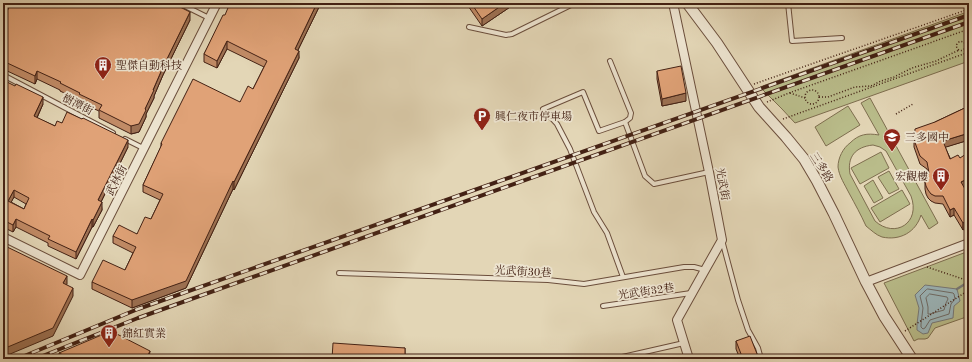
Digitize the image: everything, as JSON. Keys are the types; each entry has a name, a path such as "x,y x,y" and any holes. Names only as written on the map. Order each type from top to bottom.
{"street":[{"name":"武林街","path":"3,237 80,275 217,3"},
{"name":"光武街","path":"673,3 722,240"},
{"name":"三多路","path":"688,3 717,43 759,107 804,159 834,214 884,316 912,359"},
{"path":"689,359 677,320 722,240"},
{"path":"866,282 969,243"}],"lane":[{"path":"179,3 209,18"},
{"path":"469,27 495,34 512,34 575,3"},
{"path":"788,3 792,41 842,38"},
{"path":"610,61 631,113 630,118 625,122 599,131 583,92 543,109 557,124 570,149 594,212 607,233 623,277"},
{"name":"樹潭街","path":"3,75 144,148"},
{"path":"625,122 646,176 654,184 709,172"},
{"path":"722,240 738,300 748,330 758,348 761,359"},
{"name":"光武街30巷","path":"339,273 548,280 584,284 684,267 694,267 704,270"},
{"name":"光武街32巷","path":"603,306 692,293"},
{"path":"618,358 684,343"}],"path":[{"path":"754,84 969,9"},
{"path":"765,103 789,93 969,29"},
{"path":"959,50 957,48 957,44 969,40"},
{"path":"819,97 828,97 855,87 871,86 912,68 936,61 959,50 961,51 965,49 964,42"},
{"path":"781,120 969,52"},
{"path":"789,93 805,98 807,102 811,104 817,102 819,95 816,91 812,90 808,92 805,98"},
{"path":"896,114 913,104"},
{"path":"925,266 969,281"},
{"path":"903,332 969,290"}],"green space":[{"path":"967,12 969,14 969,61 795,123 760,87"},
{"path":"870,98 938,223 929,229 921,215 919,221 911,230 906,234 895,238 882,237 866,226 842,180 838,167 841,154 853,140 863,135 879,135 861,103","holes":["873,145 886,151 911,196 913,206 912,214 909,221 898,228 883,226 875,221 850,174 849,168 851,158 857,151 867,146"]},
{"path":"848,106 860,125 826,146 815,127"},
{"path":"881,152 889,168 860,184 851,168"},
{"path":"889,171 899,189 889,194 878,177"},
{"path":"873,180 883,198 874,203 864,186"},
{"path":"902,190 910,204 880,222 871,208"},
{"path":"969,251 969,316 935,328 928,338 914,341 884,283"}],"water":[{"path":"925,285 957,289 960,301 954,306 953,318 932,323 928,333 923,334 917,330 919,308 915,295"}],"building":[{"path":"6,3 172,3 190,12 163,67 139,124 131,126 99,110 102,105 79,94 80,93 60,83 61,82 37,71 35,76 3,61 3,20 10,5"},
{"path":"230,3 317,3 295,49 299,51 234,182 233,181 186,281 132,300 92,282 103,260 125,270 136,247 113,236 119,225 137,234 145,217 151,219 163,194 143,185 162,144 161,143 193,79 240,102 248,86 253,89 267,61 227,41 217,61 204,54"},
{"path":"471,3 505,3 482,19"},
{"path":"681,66 686,93 662,99 657,71"},
{"path":"3,80 15,86 16,84 43,97 34,116 55,126 57,121 62,123 67,112 82,119 83,118 128,140 98,200 102,202 76,252 48,239 50,236 16,219 13,225 3,220","holes":["14,190 29,198 24,209 8,201"]},
{"path":"969,106 969,133 943,141 950,159 958,155 960,158 969,152 969,178 961,182 969,196 969,219 963,223 954,208 950,210 943,196 935,196 928,190 925,182 929,173 927,162 920,156 914,140 915,129 935,122"},
{"path":"3,245 67,276 63,283 73,288 53,328 3,349"},
{"path":"111,331 150,351 146,359 72,359 59,353"},
{"path":"750,336 759,359 743,359 736,341"},
{"path":"333,343 405,348 405,356 400,356 400,359 332,359"}],"waterway":[{"path":"957,289 965,284"}],"railway":[{"path":"17,359 138,309 969,15"},
{"path":"35,359 138,318 969,22"}],"place":[{"name":"聖傑自動科技","path":"103,80"},
{"name":"興仁夜市停車場","path":"482,131"},
{"name":"三多國中","path":"892,152"},
{"name":"宏觀樓","path":"941,191"},
{"name":"錦紅實業","path":"109,348"}]}
